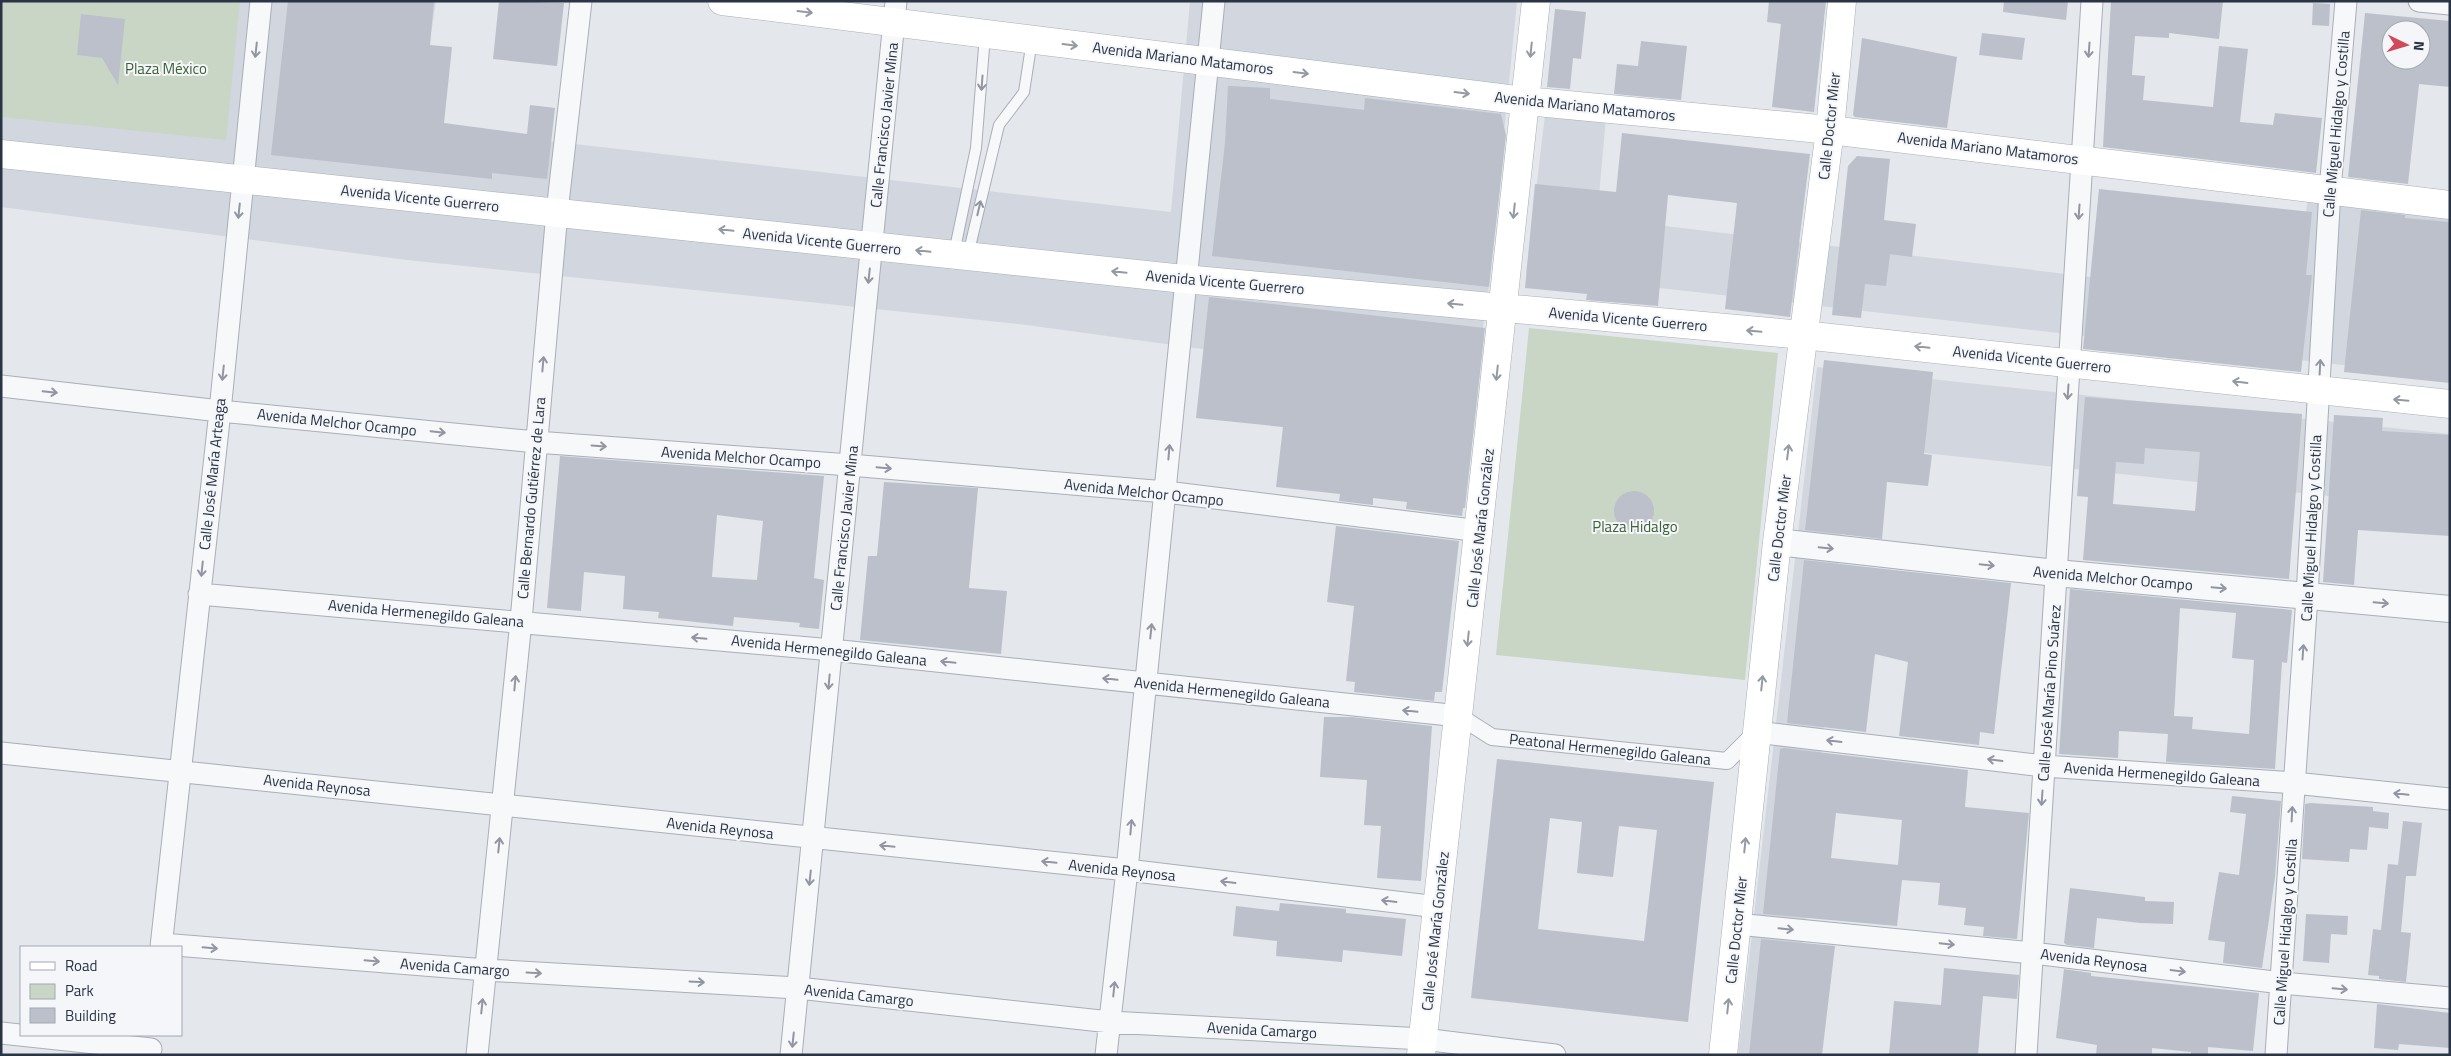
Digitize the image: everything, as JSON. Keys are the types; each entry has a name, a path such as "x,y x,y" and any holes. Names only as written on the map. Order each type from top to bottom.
{"main road":[{"name":"Avenida Mariano Matamoros","path":"722,1 895,12 985,34 1032,40 1526,101 1830,130 2450,205"},
{"name":"Calle José María González","path":"1422,1047 1480,531 1536,1"},
{"name":"Calle Doctor Mier","path":"1723,1055 1777,542 1830,130 1842,1"},
{"name":"Avenida Vicente Guerrero","path":"1,154 1184,279 1803,335 2070,362 2319,392 2450,404"}],"street":[{"name":"Calle José María Arteaga","path":"162,945 179,771 220,411 261,1"},
{"name":"Calle Bernardo Gutiérrez de Lara","path":"477,1055 504,804 557,212 581,1"},
{"path":"1106,1055 1166,492 1184,279 1214,1"},
{"name":"Calle José María Pino Suárez","path":"2026,1055 2092,1"},
{"name":"Calle Miguel Hidalgo y Costilla","path":"2276,1055 2307,596 2330,190 2346,1"},
{"path":"2419,1 2450,4"},
{"name":"Calle Francisco Javier Mina","path":"791,1055 895,12"},
{"name":"Avenida Melchor Ocampo","path":"1,386 220,411 536,442 850,465 1166,492 1480,531"},
{"name":"Avenida Melchor Ocampo","path":"1777,542 2056,573 2450,609"},
{"name":"Avenida Hermenegildo Galeana","path":"199,594 832,650 1459,716"},
{"name":"Peatonal Hermenegildo Galeana","path":"1459,716 1492,737 1727,761 1756,732"},
{"name":"Avenida Hermenegildo Galeana","path":"1756,732 2044,766 2294,783 2450,799"},
{"name":"Avenida Reynosa","path":"1,753 504,804 814,839 1127,870 1438,907"},
{"name":"Avenida Reynosa","path":"1737,924 2032,953 2282,983 2450,998"},
{"name":"Avenida Camargo","path":"162,945 175,946"},
{"name":"Avenida Camargo","path":"182,947 486,970 798,988 1110,1022 1422,1047 1554,1055"},
{"path":"1,1033 20,1035"},
{"path":"36,1036 151,1046"}],"lane":[{"path":"961,255 976,148 985,34"},
{"path":"961,255 999,125 1024,92 1032,40"}],"shaded area":[{"path":"1,1 436,1 417,126 1171,212 1190,1 1517,1 1488,295 1474,386 1019,324 407,260 1,207"},
{"path":"1546,107 1606,117 1597,218 2293,301 2308,198 2450,213 2450,377 1526,273"},
{"path":"1817,367 2450,434 2450,509 1934,454 1850,443 1793,1055 1738,1055"}],"green space":[{"name":"Plaza México","path":"1,1 240,1 226,140 1,117"},
{"name":"Plaza Hidalgo","path":"1529,328 1778,353 1745,680 1496,655"}],"building":[{"path":"288,1 434,1 430,45 452,47 444,123 527,134 530,105 555,108 547,179 492,173 492,179 271,155"},
{"path":"499,1 564,3 557,66 493,59"},
{"path":"1769,1 1826,1 1814,112 1772,107 1781,24 1767,22"},
{"path":"2004,1 2068,1 2066,20 2003,12"},
{"path":"2111,1 2223,1 2219,39 2169,33 2169,38 2135,36 2132,75 2145,76 2143,100 2213,107 2219,46 2248,49 2240,122 2273,125 2275,113 2322,118 2316,173 2103,147"},
{"path":"2313,3 2330,4 2329,26 2312,25"},
{"path":"1555,9 1586,12 1581,59 1573,58 1570,89 1547,87"},
{"path":"2365,13 2450,21 2450,87 2419,84 2408,184 2348,177"},
{"path":"81,14 125,19 118,85 102,58 77,55"},
{"path":"1982,33 2025,38 2022,60 1979,55"},
{"path":"1862,38 1957,57 1947,128 1855,117 1853,115"},
{"path":"1641,41 1687,46 1681,100 1614,94 1617,64 1638,66"},
{"path":"1228,86 1270,88 1270,99 1364,110 1365,98 1501,114 1506,135 1489,287 1212,256 1225,143"},
{"path":"1622,133 1810,154 1790,317 1725,309 1737,203 1668,195 1658,306 1586,300 1587,294 1525,288 1535,184 1616,192"},
{"path":"1857,156 1890,159 1884,220 1916,224 1912,257 1890,254 1886,286 1865,284 1861,318 1832,315 1848,166"},
{"path":"2099,189 2312,212 2306,275 2312,275 2301,372 2083,349"},
{"path":"2361,210 2405,215 2405,218 2450,222 2450,383 2344,372"},
{"path":"1209,297 1485,328 1465,508 1463,508 1462,516 1406,509 1407,502 1373,498 1373,505 1339,501 1340,494 1276,487 1283,427 1196,418"},
{"path":"1824,360 1933,372 1924,454 1932,455 1928,486 1887,482 1882,539 1805,530"},
{"path":"2085,397 2302,414 2289,579 2083,560 2088,497 2077,496","holes":["2145,448 2200,452 2195,511 2113,504 2116,462 2144,464"]},
{"path":"2334,415 2383,418 2382,431 2450,435 2450,536 2358,530 2354,585 2323,582"},
{"path":"560,456 824,476 814,578 824,580 819,629 799,627 800,623 734,617 733,626 658,618 659,612 623,609 625,576 584,572 581,611 547,608","holes":["717,515 763,521 757,580 712,577"]},
{"path":"884,482 978,488 969,588 1007,591 1001,654 860,640 868,556 877,556"},
{"path":"1634,491 1648,497 1654,511 1648,525 1634,531 1620,525 1614,511 1620,497"},
{"path":"1336,526 1459,541 1442,692 1435,692 1434,701 1354,692 1355,682 1346,681 1354,606 1327,602"},
{"path":"1804,560 2011,583 1994,734 1980,732 1979,745 1899,736 1908,662 1875,654 1866,732 1787,723"},
{"path":"2070,589 2292,610 2287,663 2282,662 2275,769 2166,762 2168,734 2119,731 2118,758 2059,754","holes":["2180,608 2236,613 2232,658 2254,660 2249,734 2192,729 2193,717 2174,716"]},
{"path":"1324,717 1352,717 1432,726 1421,881 1377,878 1381,826 1364,825 1367,780 1320,777"},
{"path":"1780,749 1968,770 1965,807 2029,813 2017,939 1983,936 1984,927 1964,925 1966,908 1938,905 1940,883 1902,880 1897,926 1763,914","holes":["1836,813 1902,820 1898,865 1831,858"]},
{"path":"1497,759 1714,782 1688,1022 1471,998","holes":["1550,818 1582,822 1577,873 1613,877 1619,826 1657,830 1644,941 1538,929"]},
{"path":"2232,796 2281,801 2275,877 2262,968 2223,963 2225,942 2208,940 2219,872 2239,875 2246,814 2230,812"},
{"path":"2305,804 2373,807 2373,811 2389,813 2388,829 2369,827 2367,850 2350,849 2349,862 2302,859"},
{"path":"2403,821 2422,823 2416,876 2406,876 2401,932 2411,933 2406,982 2379,979 2379,976 2368,975 2373,929 2381,930 2388,864 2398,865"},
{"path":"2070,888 2145,897 2145,901 2174,902 2173,924 2140,923 2097,918 2094,948 2067,945 2064,943"},
{"path":"1280,903 1346,909 1346,913 1406,919 1402,956 1343,950 1342,962 1276,956 1277,941 1233,936 1236,906 1279,911"},
{"path":"2306,914 2348,916 2347,935 2331,934 2329,963 2303,961"},
{"path":"1761,939 1835,946 1822,1055 1749,1055"},
{"path":"1944,968 2019,975 2017,999 1983,996 1978,1055 1889,1055 1894,1001 1941,1005"},
{"path":"2064,969 2091,973 2091,976 2259,993 2253,1051 2208,1047 2208,1055 2191,1055 2191,1052 2152,1048 2152,1055 2096,1055 2097,1045 2056,1038"},
{"path":"2377,1004 2450,1013 2450,1048 2399,1044 2398,1050 2374,1048"}]}
